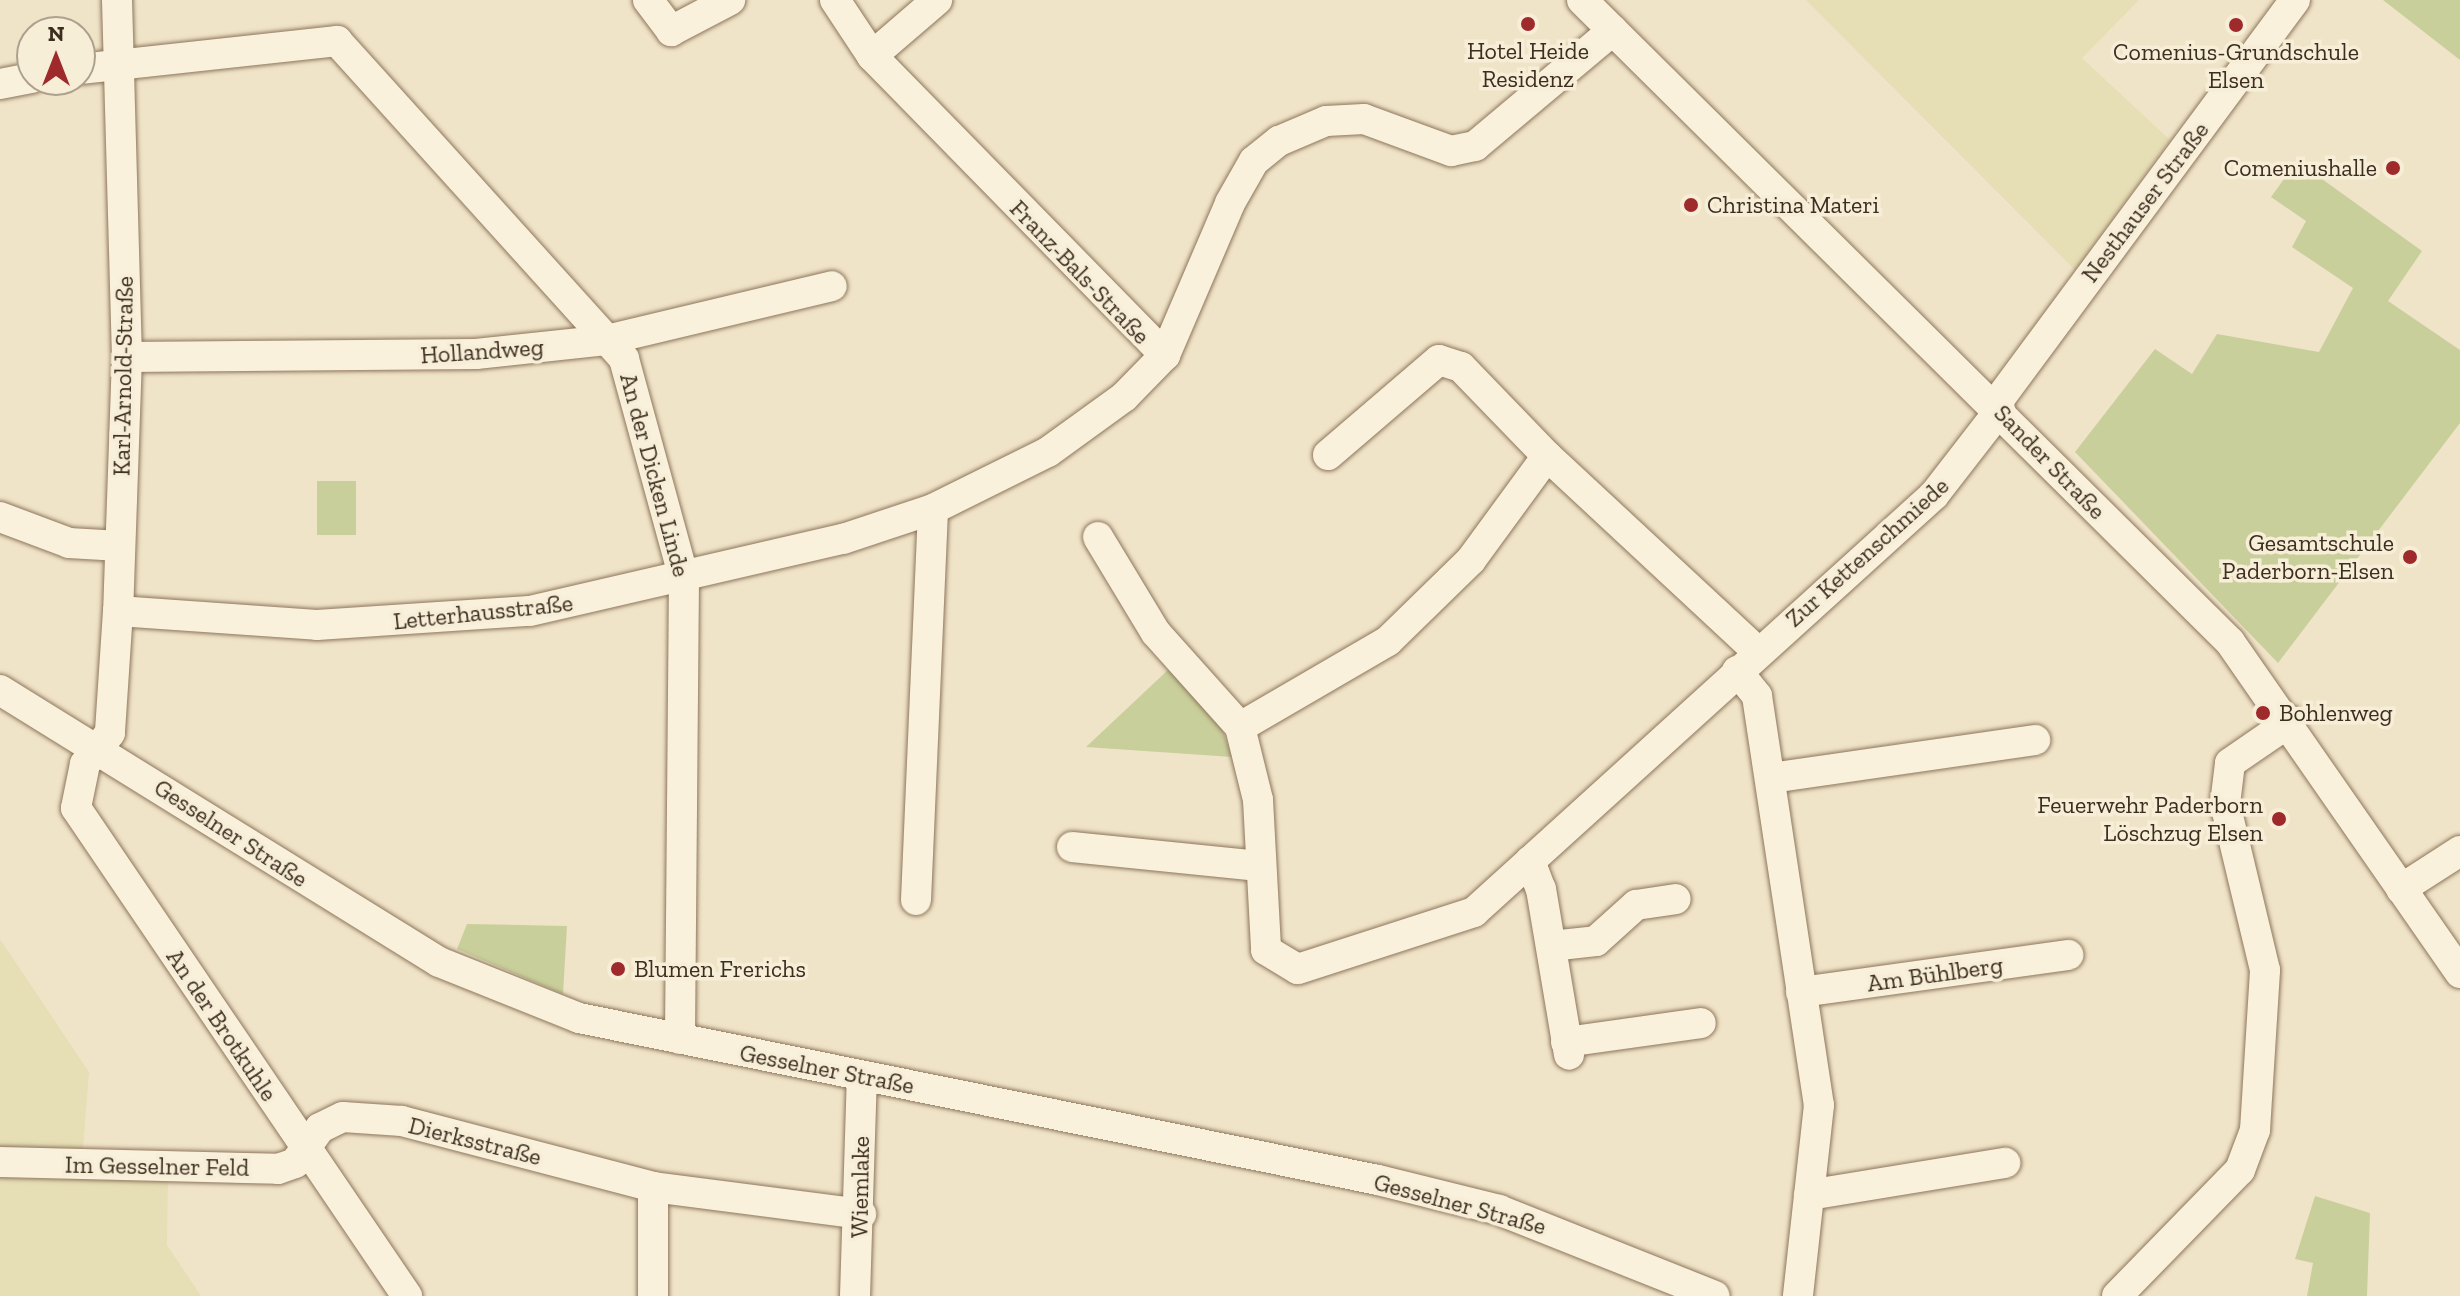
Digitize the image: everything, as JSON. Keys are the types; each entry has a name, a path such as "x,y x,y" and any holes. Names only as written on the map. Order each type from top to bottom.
{"street":[{"name":"Karl-Arnold-Straße","path":"99,747 110,733 118,611 127,357 117,0"},
{"path":"648,0 671,31 730,0"},
{"name":"Franz-Bals-Straße","path":"835,0 872,56 1165,355 1230,203 1254,161 1279,141 1326,121 1364,119 1451,151 1475,146 1613,30"},
{"path":"872,56 937,0"},
{"name":"Sander Straße","path":"1582,0 1997,407 2230,642 2291,721 2460,973"},
{"name":"Nesthauser Straße","path":"1997,407 2295,0"},
{"name":"An der Dicken Linde","path":"96,66 337,41 606,340 636,388 684,578 680,1039"},
{"name":"Hollandweg","path":"127,357 460,355 606,340 832,286"},
{"name":"Letterhausstraße","path":"118,611 246,623 422,622 530,611 684,578 933,509 1048,452 1124,397 1165,355"},
{"path":"1328,455 1439,360 1461,367 1747,661 1757,696 1771,778 1819,1105 1798,1296"},
{"name":"Zur Kettenschmiede","path":"1098,537 1156,633 1240,727 1258,800 1259,866 1266,950 1298,969 1474,912 1747,661 1934,495 1997,407"},
{"path":"1240,727 1388,641 1471,560 1547,456"},
{"path":"916,900 933,509"},
{"path":"0,517 69,543 120,546"},
{"name":"Gesselner Straße","path":"0,690 99,747 439,962 579,1018 1499,1210 1715,1296"},
{"path":"2117,1296 2240,1170 2255,1130 2265,970 2225,804 2230,763 2291,721"},
{"path":"1771,778 2035,740"},
{"name":"An der Brotkuhle","path":"99,747 85,764 76,808 407,1296"},
{"path":"1072,847 1259,866"},
{"path":"2401,889 2460,851"},
{"path":"1530,861 1551,946 1567,1048 1701,1023"},
{"path":"1551,946 1596,941 1636,905 1676,899"},
{"name":"Am Bühlberg","path":"1801,992 2068,955"},
{"name":"Wiemlake","path":"855,1296 861,1214 862,1077"},
{"name":"Dierksstraße","path":"303,1146 343,1117 402,1121 653,1187 861,1214"},
{"name":"Im Gesselner Feld","path":"0,1162 278,1169 295,1163 303,1146"},
{"path":"1809,1195 2005,1163"},
{"path":"653,1187 653,1296"}],"shaded area":[{"path":"1806,0 2139,0 2082,58 2170,140 2075,270"},
{"path":"0,939 89,1072 82,1161 0,1159"},
{"path":"0,1173 168,1177 167,1245 201,1296 0,1296"}],"green space":[{"path":"2383,0 2460,0 2460,60 2401,14"},
{"path":"2297,161 2422,251 2388,301 2460,350 2460,423 2278,663 2075,452 2155,349 2192,374 2217,334 2319,352 2353,288 2292,247 2306,221 2271,197"},
{"path":"317,481 356,481 356,535 317,535"},
{"path":"1170,668 1220,723 1232,757 1086,747"},
{"path":"467,924 567,926 563,994 457,949"},
{"path":"2315,1196 2370,1213 2367,1296 2307,1296 2313,1263 2295,1259"}],"place":[{"name":"Hotel Heide Residenz","path":"1528,24"},
{"name":"Comenius-Grundschule Elsen","path":"2236,25"},
{"name":"Comeniushalle","path":"2393,168"},
{"name":"Christina Materi","path":"1691,205"},
{"name":"Gesamtschule Paderborn-Elsen","path":"2410,557"},
{"name":"Bohlenweg","path":"2263,713"},
{"name":"Feuerwehr Paderborn Löschzug Elsen","path":"2279,819"},
{"name":"Blumen Frerichs","path":"618,969"}]}
